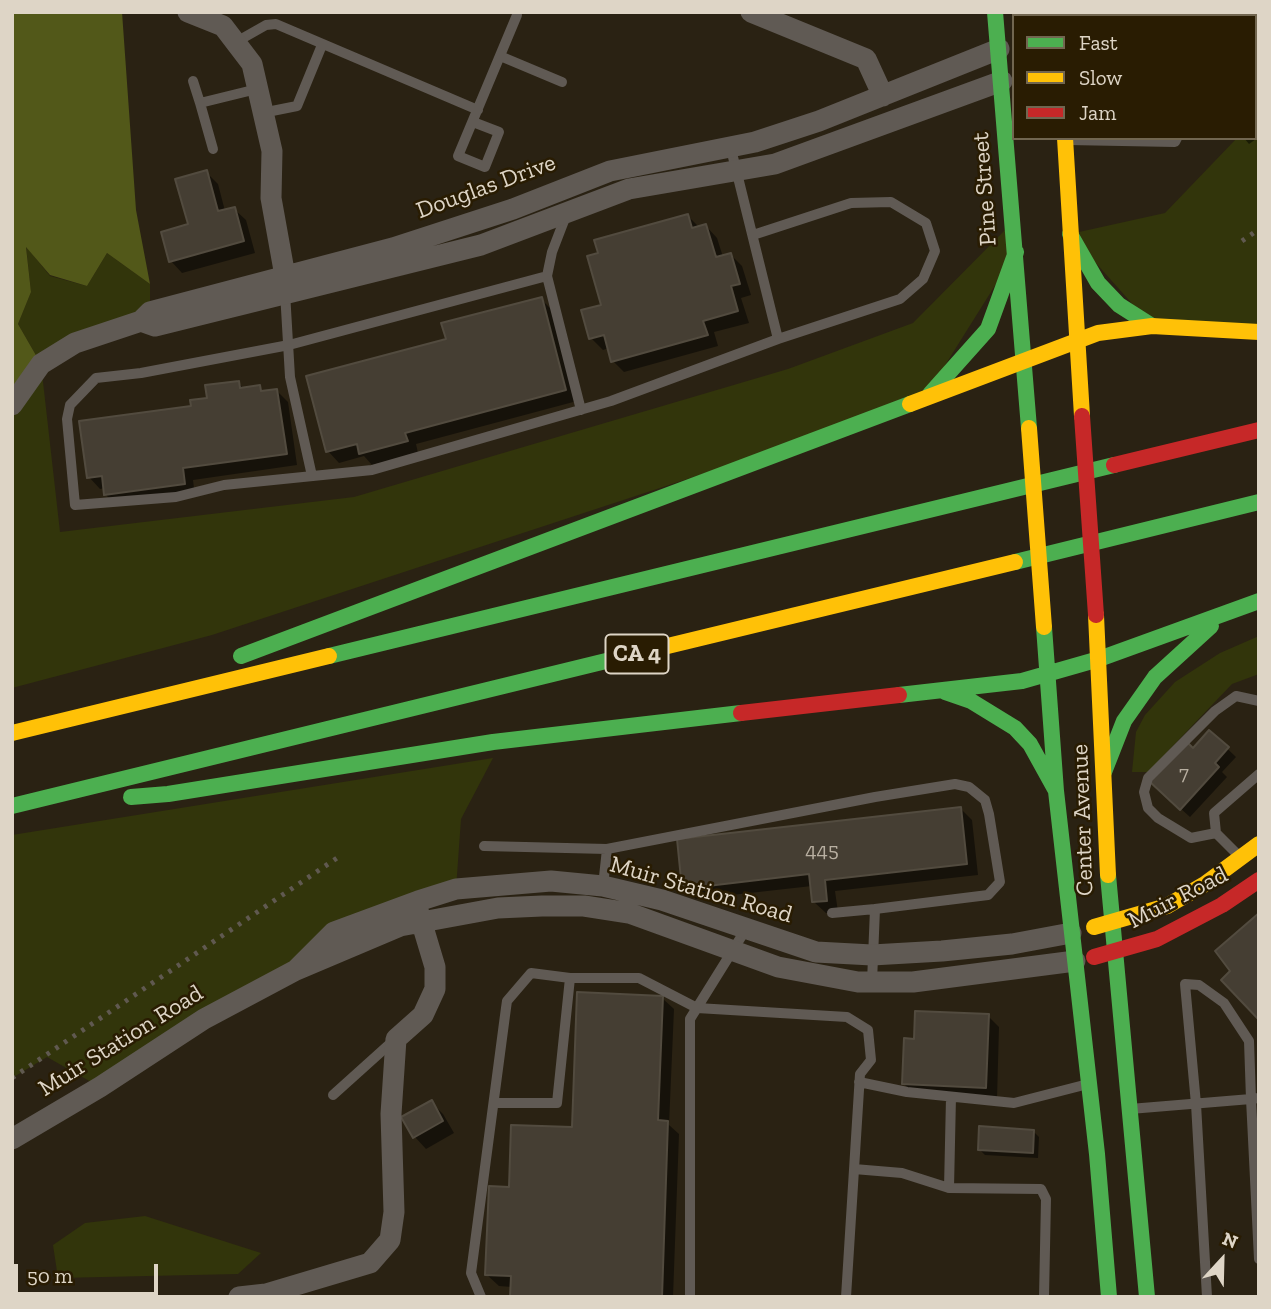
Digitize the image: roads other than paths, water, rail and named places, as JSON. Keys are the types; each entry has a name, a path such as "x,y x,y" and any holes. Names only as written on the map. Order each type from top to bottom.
{"main road":[{"name":"Pine Street","path":"995,12 1007,46 1024,363"},
{"path":"1065,140 1076,341"},
{"path":"1070,234 1098,283 1119,305 1152,326"},
{"path":"922,402 956,369 988,329 1016,251"},
{"path":"67,719 444,582 686,487 922,402 1076,341 1098,334 1152,326 1259,332"},
{"name":"Center Avenue","path":"1076,341 1099,659 1110,924 1147,1297"},
{"name":"Center Avenue","path":"1024,363 1056,791 1109,1297"},
{"path":"12,733 1259,430"},
{"name":"CA 4","path":"14,806 1259,502"},
{"path":"14,806 169,794 520,739 672,719 944,692 1047,675 1259,601"},
{"path":"1104,772 1124,721 1155,677 1223,615"},
{"path":"944,692 971,701 1015,728 1030,744 1056,791"},
{"name":"Muir Road","path":"1071,933 1167,906 1259,844"},
{"name":"Muir Road","path":"1074,961 1113,954 1157,939 1190,923 1259,880"}],"street":[{"path":"188,12 223,26 252,64 272,151 271,198 285,286"},
{"path":"751,12 866,59 883,96"},
{"name":"Douglas Drive","path":"285,286 477,221 610,171 731,149 883,96 1007,46"},
{"name":"Douglas Drive","path":"12,405 41,364 75,343 141,321 150,312 481,245 565,218 629,190 737,172 802,157 1008,79"},
{"name":"Muir Station Road","path":"419,911 456,889 502,883 551,881 603,886 662,900 816,951 872,955 1012,944 1071,933"},
{"name":"Muir Station Road","path":"14,1143 204,1019 296,971 334,932 419,911 584,906 629,913 778,967 872,982 913,982 1074,961"},
{"path":"239,1297 266,1294 370,1263 390,1240 394,1212 391,1114 396,1039 423,1015 435,989 435,967 419,911"}],"lane":[{"path":"473,122 517,15"},
{"path":"236,42 266,25 276,24 478,110"},
{"path":"262,113 297,106 322,45"},
{"path":"500,57 562,82"},
{"path":"193,81 213,149"},
{"path":"200,103 257,89"},
{"path":"1102,140 1176,140"},
{"path":"731,149 778,339"},
{"path":"547,276 289,345 141,373 96,378 70,405 67,419 75,505 176,497 224,485 372,470 581,410 778,339 900,299 923,279 935,251 926,223 891,202 851,202 753,235"},
{"path":"565,218 547,276 581,410"},
{"path":"285,286 290,377 312,476"},
{"path":"1216,833 1191,838 1158,818 1148,807 1144,792 1148,778 1215,711 1236,696 1259,701"},
{"path":"1241,858 1216,833 1214,813 1259,774"},
{"path":"484,846 607,849 664,836 955,784 969,787 985,800 1000,881 996,889 988,895 832,913"},
{"path":"603,886 607,849"},
{"path":"872,982 875,909"},
{"path":"690,1297 690,1019 746,929"},
{"path":"481,1297 471,1273 507,1001 531,973 570,978 639,978 697,1008 847,1017 868,1030 871,1060 860,1074 859,1082 846,1297"},
{"path":"494,1103 557,1103 570,978"},
{"path":"1207,1297 1196,1104 1185,984 1199,985 1224,1003 1248,1041 1255,1099 1259,1259"},
{"path":"332,1095 396,1039"},
{"path":"859,1082 907,1092 1014,1103 1088,1084"},
{"path":"949,1188 951,1097"},
{"path":"1128,1110 1255,1099"},
{"path":"854,1169 902,1173 949,1188 1041,1189 1046,1199 1044,1297"}],"railway":[{"path":"1242,241 1259,229"},
{"path":"12,1078 340,856"}]}
